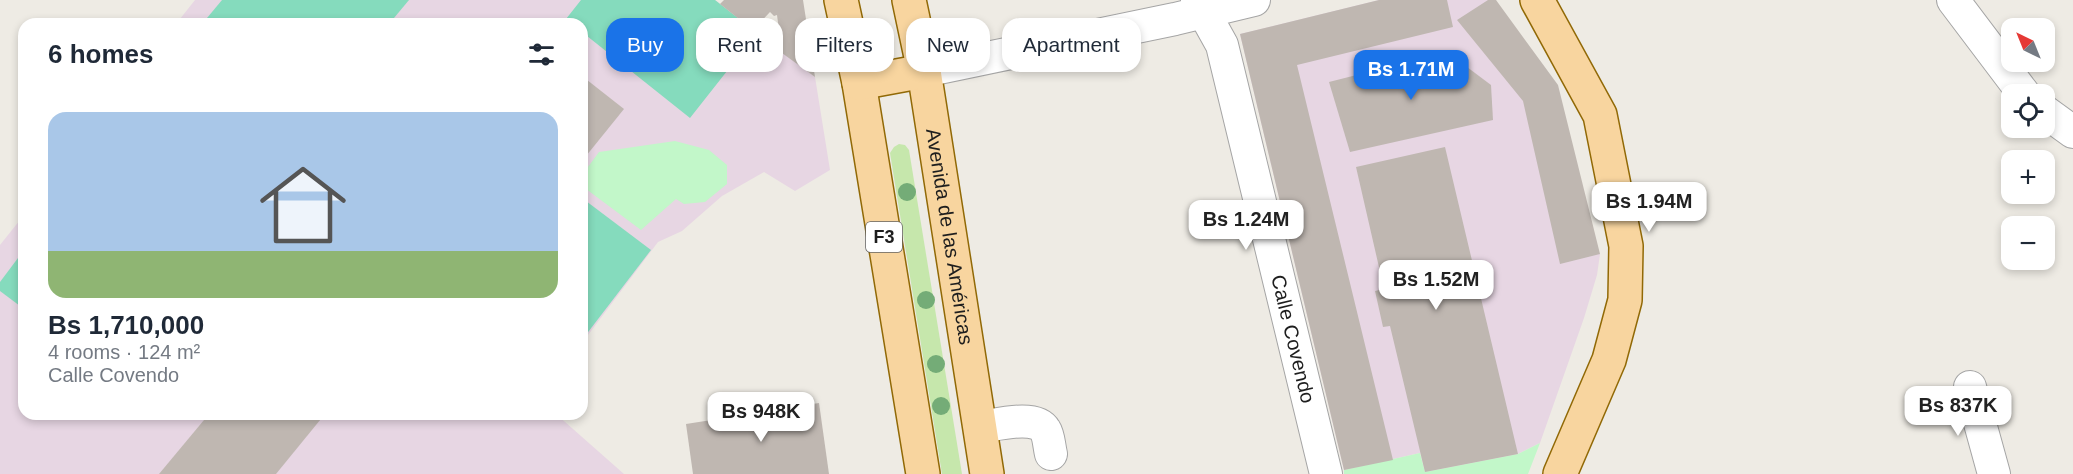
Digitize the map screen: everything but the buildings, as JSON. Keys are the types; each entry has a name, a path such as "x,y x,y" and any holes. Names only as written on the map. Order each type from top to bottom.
{"main road":[{"name":"F3","path":"841,0 859,83 923,474"},
{"name":"Avenida de las Américas","path":"909,0 913,18"},
{"path":"1537,0 1600,115 1626,246 1625,300 1609,360 1560,474"},
{"path":"859,83 914,72"},
{"name":"Avenida de las Américas","path":"924,72 987,474"}],"street":[{"path":"990,55 1200,7 1254,0"},
{"path":"1953,0 2016,84"},
{"name":"Calle Covendo","path":"1200,7 1221,45 1326,474"},
{"path":"2055,119 2073,132"},
{"path":"1970,387 1994,474"},
{"path":"980,427 1028,421 1039,423 1046,431 1051,454"}],"shaded area":[{"path":"195,0 715,0 738,18 696,18 696,72 783,72 783,52 795,62 795,72 809,72 815,77 830,170 795,191 764,172 722,196 682,231 658,242 588,335 588,18 181,18"},
{"path":"1379,0 1496,0 1600,254 1597,275 1584,318 1540,443 1518,454 1425,472 1420,453 1344,470 1240,34"},
{"path":"18,222 18,420 563,420 624,474 0,474 0,245"}],"green space":[{"path":"222,0 409,0 394,18 207,18"},
{"path":"581,0 715,0 738,18 696,18 696,72 726,72 690,118 632,72 684,72 684,18 606,18 606,51 588,37 588,18 567,18"},
{"path":"675,141 709,150 727,165 727,184 705,202 684,204 676,199 641,230 588,190 588,167 599,152"},
{"path":"899,144 905,145 909,150 962,474 942,474 890,153"},
{"path":"588,203 651,250 588,332"},
{"path":"18,258 18,304 0,291 0,282"},
{"path":"1540,443 1528,474 1344,474 1344,470 1420,453 1425,472 1518,454"}]}
